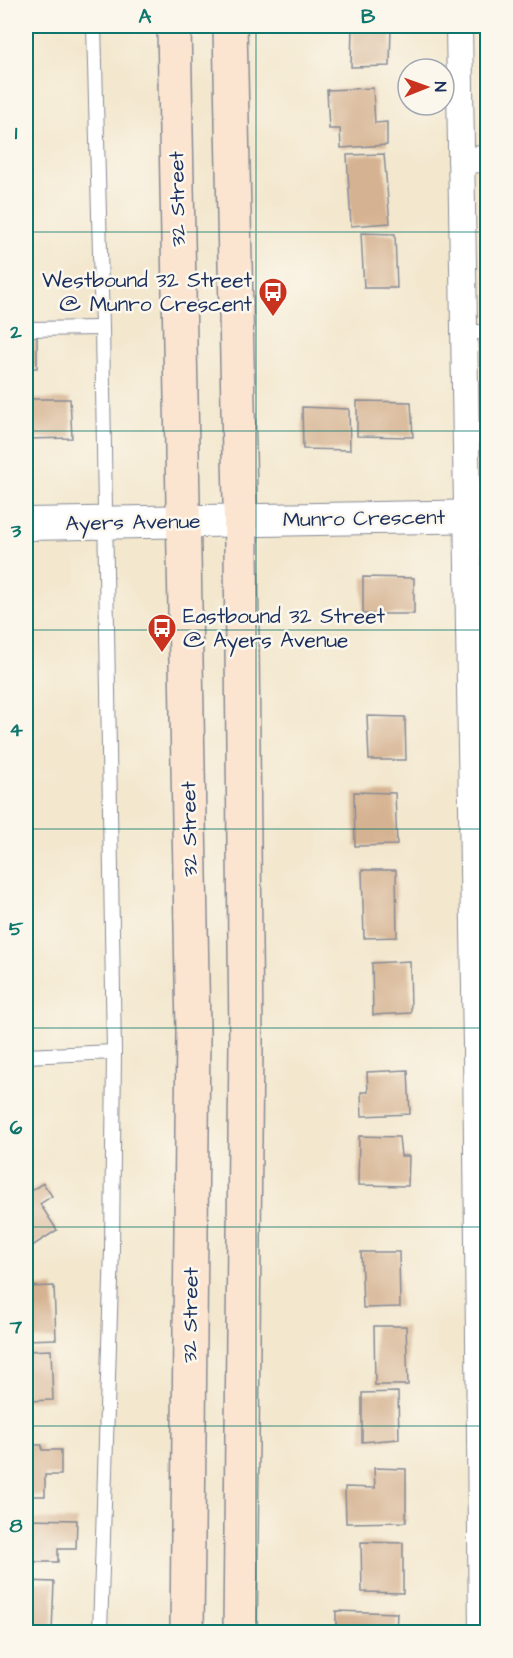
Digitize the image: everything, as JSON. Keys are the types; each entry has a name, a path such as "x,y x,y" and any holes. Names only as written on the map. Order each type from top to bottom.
{"main road":[{"name":"32 Street","path":"174,26 194,1032 187,1632"},
{"path":"230,26 240,520 246,1041 240,1632"}],"street":[{"path":"459,26 462,160 476,332 483,1229 482,1632"},
{"path":"462,160 488,159"},
{"name":"Munro Crescent","path":"240,520 478,516"},
{"name":"Ayers Avenue","path":"26,524 240,520"}],"lane":[{"path":"94,26 102,328 114,1052 111,1261 100,1632"},
{"path":"26,329 102,328"},
{"path":"26,1056 114,1052"}],"building":[{"path":"352,26 391,26 390,66 351,67"},
{"path":"373,88 375,123 387,122 387,145 341,148 340,129 329,129 327,90"},
{"path":"384,154 390,223 351,226 347,155"},
{"path":"361,233 395,234 397,288 364,288"},
{"path":"26,335 37,335 37,368 26,368"},
{"path":"26,399 70,399 72,438 26,439"},
{"path":"357,401 411,402 413,437 357,436"},
{"path":"302,407 349,409 350,450 303,449"},
{"path":"31,568 32,625 26,626 26,569"},
{"path":"363,577 414,578 414,614 363,614"},
{"path":"367,716 405,717 406,760 369,760"},
{"path":"354,792 395,793 397,845 355,846"},
{"path":"362,870 396,870 397,937 364,938"},
{"path":"410,961 411,1013 373,1015 372,963"},
{"path":"408,1070 410,1114 362,1116 361,1092 368,1092 367,1072"},
{"path":"359,1136 399,1137 401,1156 409,1156 408,1186 358,1185"},
{"path":"43,1183 52,1196 40,1204 57,1230 26,1250 26,1187 29,1192"},
{"path":"361,1252 399,1252 400,1307 363,1308"},
{"path":"54,1286 56,1339 26,1340 26,1287"},
{"path":"374,1326 406,1326 408,1385 375,1385"},
{"path":"51,1350 53,1400 26,1401 26,1351"},
{"path":"398,1392 399,1439 362,1442 362,1393"},
{"path":"26,1445 42,1445 42,1450 61,1450 61,1475 45,1475 45,1496 26,1496"},
{"path":"374,1468 406,1469 406,1522 346,1523 345,1487 375,1488"},
{"path":"26,1519 77,1520 76,1549 58,1549 58,1562 26,1562"},
{"path":"361,1542 403,1543 403,1593 362,1592"},
{"path":"26,1581 54,1582 52,1632 26,1632"},
{"path":"336,1611 397,1613 396,1632 336,1632"}],"place":[{"name":"Westbound 32 Street @ Munro Crescent","path":"273,318"},
{"name":"Eastbound 32 Street @ Ayers Avenue","path":"162,654"}]}
